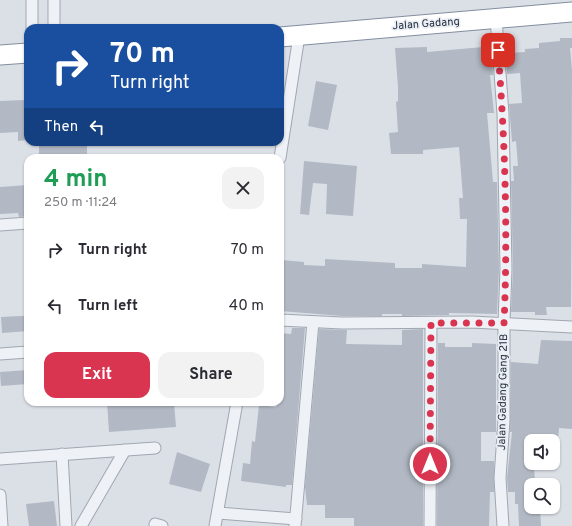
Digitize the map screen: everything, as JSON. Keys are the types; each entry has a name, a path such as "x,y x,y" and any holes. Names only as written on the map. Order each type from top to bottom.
{"highway":[{"name":"Jalan Gadang","path":"284,37 572,12"},
{"path":"0,55 24,54"}],"street":[{"path":"32,0 32,24"},
{"path":"54,0 54,24"},
{"name":"Jalan Gadang Gang 21B","path":"496,18 505,163 505,398 500,478 503,526"},
{"path":"284,132 299,36"},
{"path":"0,225 24,223"},
{"path":"284,320 313,322 504,323 572,327"},
{"path":"218,513 295,523 313,322"},
{"path":"430,526 431,323"},
{"path":"0,354 24,352"},
{"path":"215,526 236,406"},
{"path":"0,459 155,448"},
{"path":"81,526 125,450"},
{"path":"62,454 66,526"},
{"path":"0,495 2,526"}],"building":[{"path":"560,38 572,38 572,48 570,48 572,70 571,307 546,307 547,315 535,315 535,312 511,312 513,269 511,181 514,181 513,166 518,166 516,141 512,142 509,104 522,103 520,73 507,74 506,53 525,52 525,49 539,48 539,43 560,41"},
{"path":"427,47 427,52 483,47 484,49 491,49 493,75 490,75 494,113 487,113 493,182 497,182 499,269 497,314 449,313 449,315 402,316 402,314 382,314 382,316 342,316 284,311 284,260 304,262 304,265 325,266 325,259 395,263 395,268 422,268 422,264 466,267 467,219 460,219 459,198 463,198 459,147 423,150 423,154 391,154 389,133 398,132 396,102 398,101 398,87 395,48"},
{"path":"316,81 337,85 328,130 308,126"},
{"path":"24,100 24,140 18,141 18,132 0,133 0,101"},
{"path":"39,146 87,146 87,154 39,154"},
{"path":"304,161 357,166 353,216 326,214 327,184 313,183 309,215 300,214"},
{"path":"24,185 24,216 19,217 18,213 0,214 0,187"},
{"path":"24,316 24,331 2,333 1,317"},
{"path":"292,328 305,328 292,485 286,485 286,487 241,481 243,463 250,464 252,441 255,442 259,406 284,406 284,333 291,334"},
{"path":"319,329 347,330 346,344 402,345 402,330 423,329 423,526 354,526 354,518 325,518 325,505 307,505 305,487"},
{"path":"541,340 572,341 572,429 559,428 558,434 524,434 524,470 534,470 535,478 524,478 524,514 540,514 541,526 519,526 518,504 515,504 515,492 508,492 507,478 512,432 510,432 511,362 538,364"},
{"path":"438,343 445,343 445,347 472,347 472,343 496,344 496,432 481,432 481,461 494,461 494,492 490,492 489,526 437,526"},
{"path":"24,370 24,384 1,386 0,372"},
{"path":"107,406 174,406 176,427 109,432"},
{"path":"177,452 210,464 201,492 169,484"},
{"path":"54,501 57,526 29,526 26,504"}],"route":[{"path":"430,464 431,323 504,323 506,269 504,213 505,163 498,50"}]}
